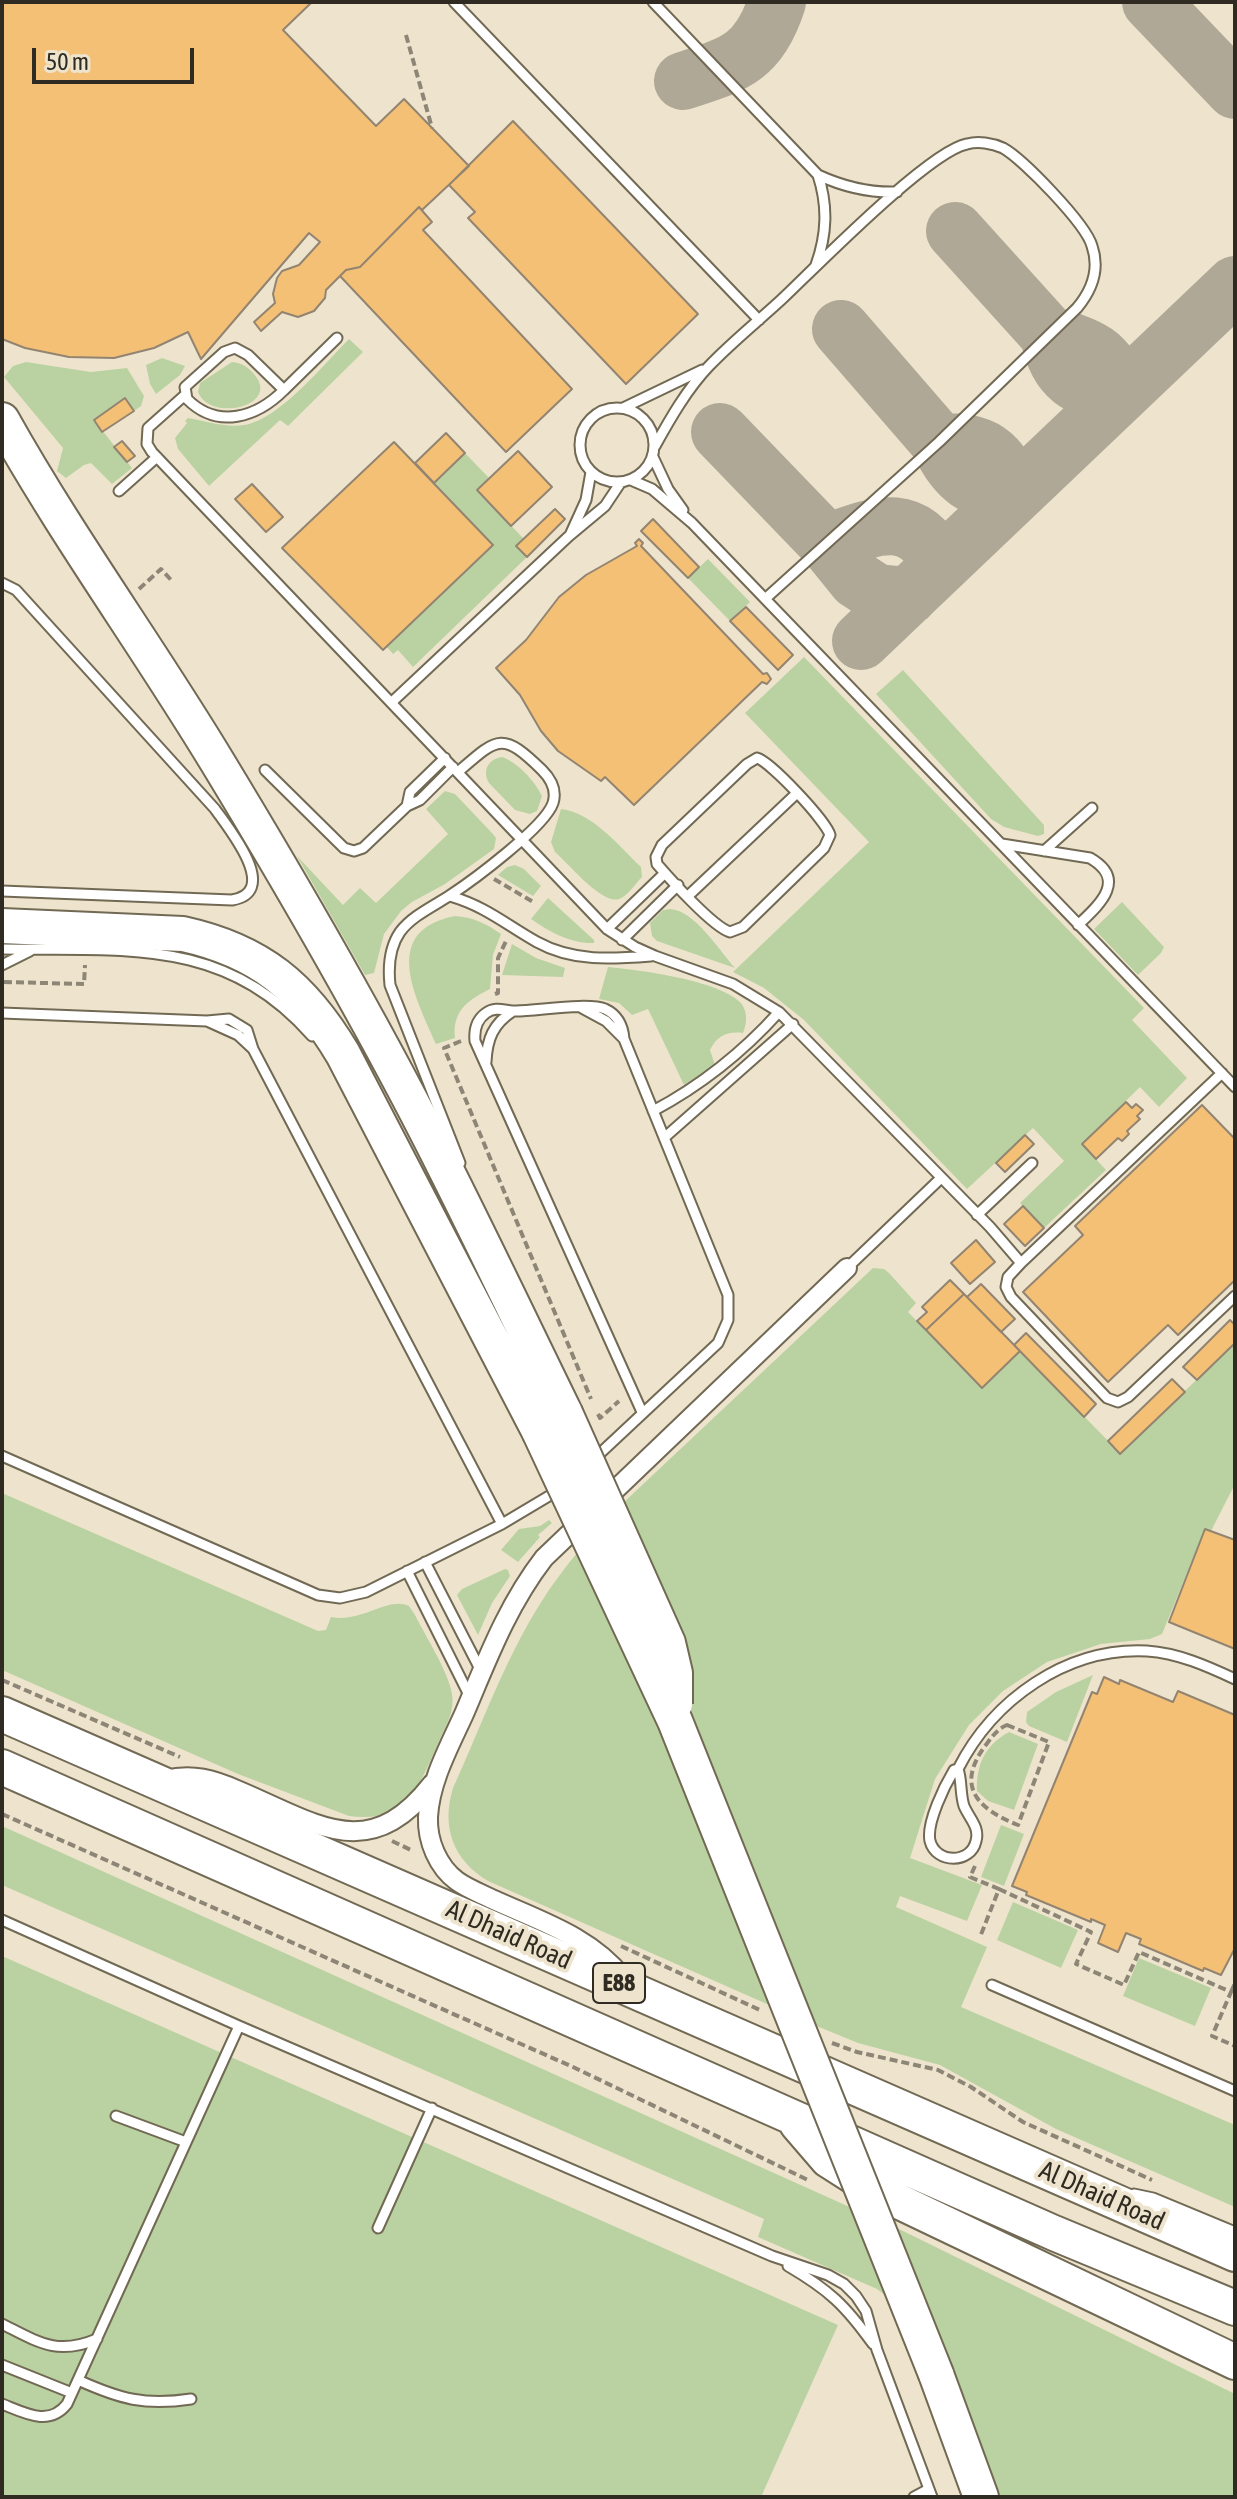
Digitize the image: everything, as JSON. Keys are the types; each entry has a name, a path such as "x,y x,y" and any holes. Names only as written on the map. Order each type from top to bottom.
{"highway":[{"path":"2,420 70,535 150,653 226,777 347,983 429,1135 465,1191 552,1422"},
{"path":"2,926 183,934 241,951 267,967 310,1004 343,1054 362,1101 552,1422 668,1643 675,1673 675,1721 936,2374 981,2497"},
{"name":"Al Dhaid Road","path":"2,1714 1235,2254"},
{"name":"Al Dhaid Road","path":"2,1767 1054,2233 1235,2308"},
{"path":"792,2117 808,2141 828,2160 875,2190 1235,2362"}],"street":[{"path":"159,1783 187,1777 215,1781 331,1829 357,1832 381,1827 402,1817 434,1781 514,1602 544,1558 847,1268"},
{"path":"434,1781 428,1830 436,1856 449,1875 472,1890 576,1938 608,1961 631,1988"}],"lane":[{"path":"454,2 759,320"},
{"path":"653,2 818,175 857,189 897,192"},
{"path":"392,702 605,506 626,481 648,467 680,405 709,366 897,192 953,148 969,143 986,143 1002,148 1016,158 1088,234 1095,259 1092,286 1077,308 939,442 765,599"},
{"path":"815,268 826,221 818,175"},
{"path":"284,390 248,355 235,348 224,352 190,381 185,387 185,395 203,412 222,417 236,418 261,410 284,390 337,338"},
{"path":"623,408 709,366"},
{"path":"185,395 148,428 147,444 521,840 607,929 622,940 655,956 733,984 779,1012 1021,1263"},
{"path":"692,523 668,489 654,452 649,426 643,417 623,408 612,407 593,416 581,433 580,454 591,472 600,478 626,481 652,489 692,523 1235,1087"},
{"path":"119,491 157,457"},
{"path":"569,536 586,500 591,472"},
{"path":"2,583 16,590 215,809 239,845 254,876 250,890 239,899 232,900 2,891"},
{"path":"265,770 344,848 354,851 363,848 407,806 420,800 488,746 505,743 521,750 546,775 554,788 551,808 521,840 450,896 415,917 400,933 390,957 390,985 465,1191"},
{"path":"407,806 407,796 413,788 445,758"},
{"path":"757,758 767,763 796,794 828,828 828,842 743,927 730,932 724,930 657,864 657,851 751,760 757,758"},
{"path":"688,896 796,794"},
{"path":"1044,851 1092,808"},
{"path":"1002,844 1090,858 1105,870 1108,889 1104,898 1078,925"},
{"path":"607,929 665,873"},
{"path":"622,940 678,885"},
{"path":"450,896 483,907 536,942 566,954 606,959 655,956"},
{"path":"2,949 176,955 224,970 253,985 282,1006 320,1047"},
{"path":"2,965 33,949"},
{"path":"2,1456 318,1595 340,1598 353,1596 407,1571 502,1524 558,1491 718,1343 725,1332 729,1307 723,1283 624,1039 606,1021 582,1008 496,1009 478,1021 475,1041 642,1412"},
{"path":"486,1063 489,1037 499,1022 513,1011"},
{"path":"653,1111 730,1061 779,1012"},
{"path":"2,1013 207,1021 229,1019 247,1030 253,1049 502,1524"},
{"path":"664,1138 793,1024"},
{"path":"1222,1073 1021,1263 1006,1282 1008,1292 1112,1401 1123,1401 1128,1397 1235,1296"},
{"path":"977,1215 1032,1163"},
{"path":"847,1268 940,1179"},
{"path":"425,1562 482,1673"},
{"path":"407,1571 471,1698"},
{"path":"958,1769 964,1805 975,1824 977,1840 969,1853 954,1859 939,1854 930,1833 945,1786 983,1727 1001,1709 1048,1674 1080,1660 1113,1652 1147,1651 1181,1657 1235,1679"},
{"path":"2,1920 239,2026 772,2256 828,2275 844,2284 866,2311 877,2350 931,2493 914,2497"},
{"path":"992,1985 1235,2091"},
{"path":"2,2404 37,2417 60,2413 97,2339 239,2026"},
{"path":"378,2228 432,2108"},
{"path":"116,2116 186,2142"},
{"path":"1106,2198 1122,2194 1153,2198 1235,2232"},
{"path":"772,2256 830,2292 849,2310 877,2350"},
{"path":"2,2324 52,2347 67,2348 97,2339"},
{"path":"2,2365 72,2393"},
{"path":"78,2380 115,2397 133,2401 160,2403 191,2399"}],"path":[{"path":"406,35 432,128"},
{"path":"130,598 161,569 172,581"},
{"path":"482,872 535,903"},
{"path":"488,997 498,993 498,958 515,927"},
{"path":"2,981 84,984 85,950"},
{"path":"461,1031 461,1041 444,1048 600,1418 632,1389"},
{"path":"1012,1725 1049,1742 1018,1825 985,1809 973,1793 971,1783 979,1754 998,1729 1012,1725"},
{"path":"2,1814 573,2067 817,2184"},
{"path":"975,1865 970,1877 1091,1932 1076,1964 1124,1985 1139,1952 1231,1992"},
{"path":"980,1937 999,1889"},
{"path":"1235,1983 1212,2036 1235,2046"}],"green space":[{"path":"349,339 363,352 288,426 280,420 209,486 178,449 175,438 188,418 230,426 258,421 300,390"},
{"path":"162,358 185,366 180,375 156,394 150,384 146,365"},
{"path":"26,362 91,372 127,368 144,396 141,406 134,411 125,399 94,420 132,468 112,484 91,463 66,478 57,471 63,448 4,377 13,366"},
{"path":"232,362 244,365 254,374 260,385 259,395 241,407 216,407 205,401 198,392 200,383"},
{"path":"465,453 489,478 477,490 524,539 516,547 527,557 413,667 398,650 393,654 386,646 492,545 434,483"},
{"path":"708,559 750,602 730,621 688,578"},
{"path":"804,657 1144,1008 1132,1020 1187,1078 1159,1107 1140,1087 1082,1144 1106,1170 1044,1228 1020,1203 1064,1161 1033,1128 967,1189 804,1020 764,988 733,972 869,842 745,713"},
{"path":"903,670 1044,825 1044,834 1038,836 1004,827 991,819 876,694"},
{"path":"502,757 519,768 539,790 542,796 537,811 530,814 515,810 489,783 486,774 488,766"},
{"path":"445,791 455,794 492,833 496,838 494,849 401,911 384,934 374,973 365,975 297,856 343,905 360,888 376,903 448,834 426,809"},
{"path":"561,809 595,824 641,867 642,877 625,895 619,899 604,896 555,852 551,842"},
{"path":"515,865 524,869 541,886 533,896 498,875"},
{"path":"548,898 594,943 577,942 561,936 531,919"},
{"path":"1122,902 1164,947 1138,975 1094,929"},
{"path":"670,909 697,923 735,968 657,941 652,936 650,923 663,910"},
{"path":"455,916 480,922 501,934 493,955 490,989 463,1008 456,1020 455,1038 436,1044 413,987 410,951 417,936 432,924"},
{"path":"512,944 536,958 565,968 563,977 502,975"},
{"path":"608,967 697,982 730,995 745,1010 743,1033 719,1038 710,1050 715,1065 684,1085 648,1009 632,1015 619,1003 599,999"},
{"path":"873,1268 889,1273 916,1303 908,1312 982,1387 1020,1351 1120,1453 1235,1343 1235,1484 1211,1531 1205,1529 1162,1634 1150,1639 1101,1644 1047,1662 1003,1691 969,1725 935,1779 910,1858 982,1885 967,1921 900,1896 896,1907 987,1947 961,2007 1235,2125 1235,2207 1056,2129 940,2065 858,2043 488,1881 466,1863 453,1841 448,1816 453,1788 515,1648 558,1577 622,1504"},
{"path":"2,1493 318,1631 326,1630 331,1617 353,1616 392,1604 409,1606 442,1665 453,1700 447,1724 417,1786 398,1807 384,1814 349,1816 238,1774 2,1670"},
{"path":"549,1520 552,1523 538,1535 540,1537 518,1562 501,1550 519,1529 540,1526"},
{"path":"505,1569 510,1576 492,1603 478,1635 457,1595 462,1589"},
{"path":"1093,1675 1067,1742 1026,1722 1027,1712 1056,1692"},
{"path":"1009,1732 1038,1744 1014,1810 988,1801 977,1791 980,1764 994,1743"},
{"path":"1001,1825 1024,1834 1004,1886 981,1877"},
{"path":"2,1826 903,2231 1235,2394 1235,2497 988,2497 902,2308 877,2289 758,2237 764,2219 2,1885"},
{"path":"1013,1902 1078,1930 1061,1968 997,1940"},
{"path":"2,1956 838,2325 761,2497 2,2497"},
{"path":"1139,1958 1211,1988 1195,2026 1123,1996"}],"building":[{"path":"2,2 312,2 283,30 376,126 404,99 469,166 422,210 419,207 360,267 346,270 326,290 325,298 314,311 298,317 282,312 261,331 254,322 275,303 273,294 277,278 282,271 299,265 320,242 309,233 201,359 188,332 154,348 114,358 69,357 25,348 2,339"},
{"path":"513,121 698,314 626,384 468,218 475,212 449,185"},
{"path":"419,207 432,222 423,230 572,389 506,452 340,276 346,270 360,267"},
{"path":"125,398 134,411 102,432 94,420"},
{"path":"446,433 465,453 434,483 415,463"},
{"path":"122,441 135,456 127,462 114,447"},
{"path":"394,442 493,545 383,650 282,548"},
{"path":"518,451 552,487 511,526 477,490"},
{"path":"252,484 283,517 266,532 235,499"},
{"path":"555,509 565,519 527,557 516,546"},
{"path":"653,519 699,567 688,578 641,531"},
{"path":"639,539 643,543 641,546 771,679 767,684 762,682 634,805 605,777 601,781 558,751 541,731 520,695 496,668 526,640 559,597 586,575 637,546 635,543"},
{"path":"746,607 793,655 778,670 730,621"},
{"path":"1126,1102 1132,1108 1136,1104 1143,1110 1137,1116 1140,1119 1127,1131 1129,1134 1122,1141 1118,1138 1096,1159 1082,1144"},
{"path":"1202,1105 1235,1139 1235,1280 1178,1335 1168,1325 1108,1382 1023,1292 1083,1235 1075,1226"},
{"path":"1025,1135 1034,1144 1005,1172 996,1163"},
{"path":"1023,1206 1044,1228 1025,1246 1004,1224"},
{"path":"976,1240 995,1262 970,1284 951,1263"},
{"path":"950,1280 964,1294 926,1330 917,1321 927,1312 922,1307"},
{"path":"981,1284 1015,1319 1001,1332 967,1297"},
{"path":"964,1294 1020,1351 982,1388 926,1330"},
{"path":"1230,1320 1235,1325 1235,1343 1197,1380 1183,1367"},
{"path":"1026,1333 1096,1404 1084,1417 1014,1345"},
{"path":"1172,1379 1185,1392 1120,1454 1108,1441"},
{"path":"1205,1529 1235,1540 1235,1649 1169,1622"},
{"path":"1104,1677 1119,1684 1120,1680 1173,1702 1178,1691 1235,1715 1235,1948 1221,1975 1204,1968 1203,1971 1139,1944 1141,1939 1126,1933 1118,1952 1098,1943 1105,1925 1026,1895 1027,1892 1012,1886 1092,1692 1097,1694"}],"taxiway":[{"path":"683,81 743,56 762,36 777,2"},
{"path":"1151,2 1235,90"},
{"path":"955,231 1049,335 1058,362 1072,380 1093,390 1121,393 1110,368 1095,353 1049,335"},
{"path":"861,641 1235,285"},
{"path":"841,329 939,442 959,474 988,490 1015,494 1003,468 988,452 968,444 939,442"},
{"path":"720,432 827,543 857,580 877,593 909,596"},
{"path":"827,543 861,531 892,526 918,535 941,565"}]}
